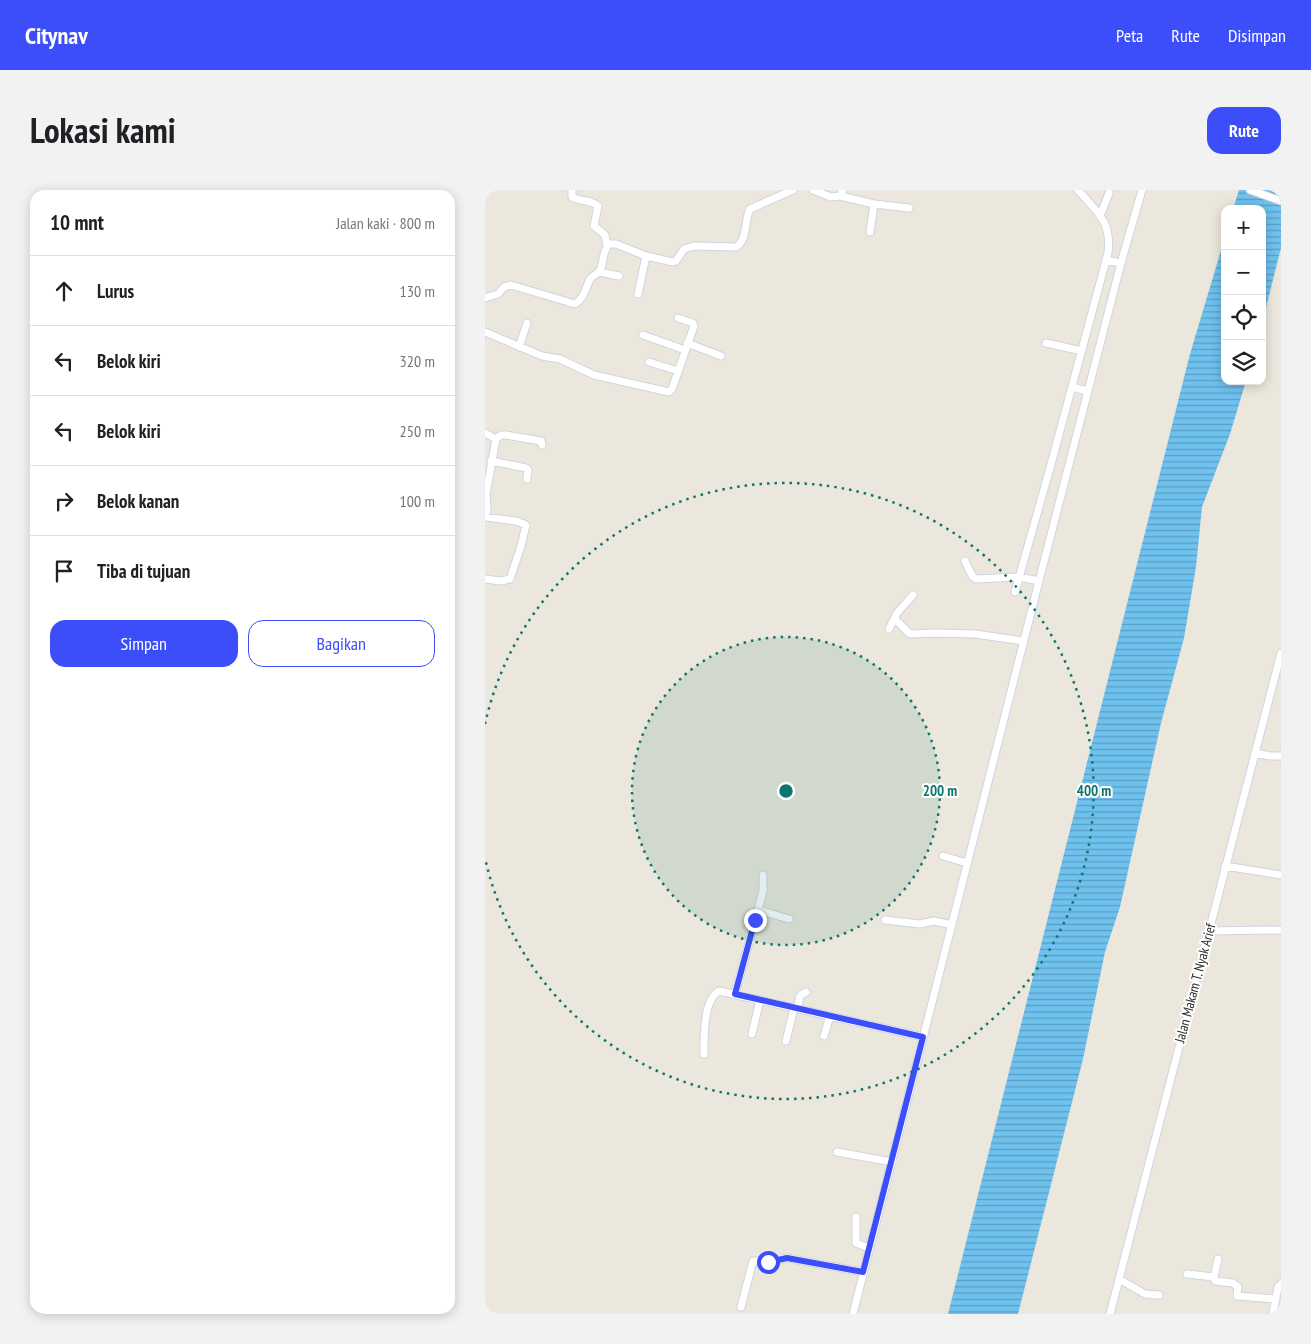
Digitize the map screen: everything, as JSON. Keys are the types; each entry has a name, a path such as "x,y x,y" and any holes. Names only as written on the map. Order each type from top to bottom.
{"street":[{"path":"485,298 496,295 504,287 511,285 575,304 580,300 591,279 599,272 607,246 605,235 594,226 598,206 594,202 576,200 572,197 572,190"},
{"path":"607,246 611,243 616,244 646,256 673,262 684,249 696,245 739,246 750,209 793,190"},
{"path":"813,190 831,197 841,193 874,204 909,208"},
{"path":"1015,592 1073,387 1109,242 1107,226 1078,190"},
{"path":"853,1314 861,1272 863,1246 885,1160 967,863 1085,390 1142,190"},
{"path":"1250,190 1281,200"},
{"path":"1100,216 1109,193"},
{"path":"870,232 874,204"},
{"path":"638,294 646,256"},
{"path":"1106,260 1121,263"},
{"path":"599,272 619,276"},
{"path":"485,332 542,356 560,359 594,375 669,392 672,389 694,324 678,318"},
{"path":"519,346 527,323"},
{"path":"643,335 721,356"},
{"path":"1046,343 1082,351"},
{"path":"649,362 678,371"},
{"path":"1073,387 1085,390"},
{"path":"485,433 496,439"},
{"path":"485,579 504,582 510,579 526,526 524,523 516,521 485,517 487,509 486,494 496,439 501,435 506,435 541,441 542,445"},
{"path":"491,461 526,468 528,470 527,479"},
{"path":"965,561 972,576 976,579 1020,577 1037,581"},
{"path":"889,629 897,613 913,596"},
{"path":"895,620 910,634 975,634 1023,641"},
{"name":"Jalan Makam T. Nyak Arief","path":"1110,1314 1225,866 1281,657"},
{"path":"1255,753 1281,756"},
{"path":"946,857 967,863"},
{"path":"1225,866 1281,875"},
{"path":"735,994 763,891 763,875"},
{"path":"757,910 789,919"},
{"path":"885,920 920,924 934,921 949,924"},
{"path":"1208,932 1281,930"},
{"path":"704,1054 705,1022 715,993 719,991 920,1037"},
{"path":"786,1041 800,996 806,992"},
{"path":"752,1034 760,1000"},
{"path":"824,1036 831,1016"},
{"path":"837,1152 885,1160"},
{"path":"856,1217 855,1240 863,1246"},
{"path":"741,1307 753,1261 768,1262 787,1258 861,1272"},
{"path":"1214,1278 1218,1259"},
{"path":"1187,1274 1233,1283 1238,1287 1237,1296 1276,1299"},
{"path":"1119,1279 1145,1294 1159,1295"},
{"path":"1275,1314 1273,1313 1278,1287 1281,1284"}],"water":[{"path":"1239,190 1281,190 1281,248 1266,307 1266,205 1234,205"},
{"path":"1221,250 1221,385 1245,385 1230,434 1202,507 1196,567 1184,638 1161,723 1120,907 1105,952 1083,1059 1018,1314 948,1314 1190,354"}],"route":[{"path":"755,920 735,994 923,1037 863,1272 787,1258 768,1262"}]}
